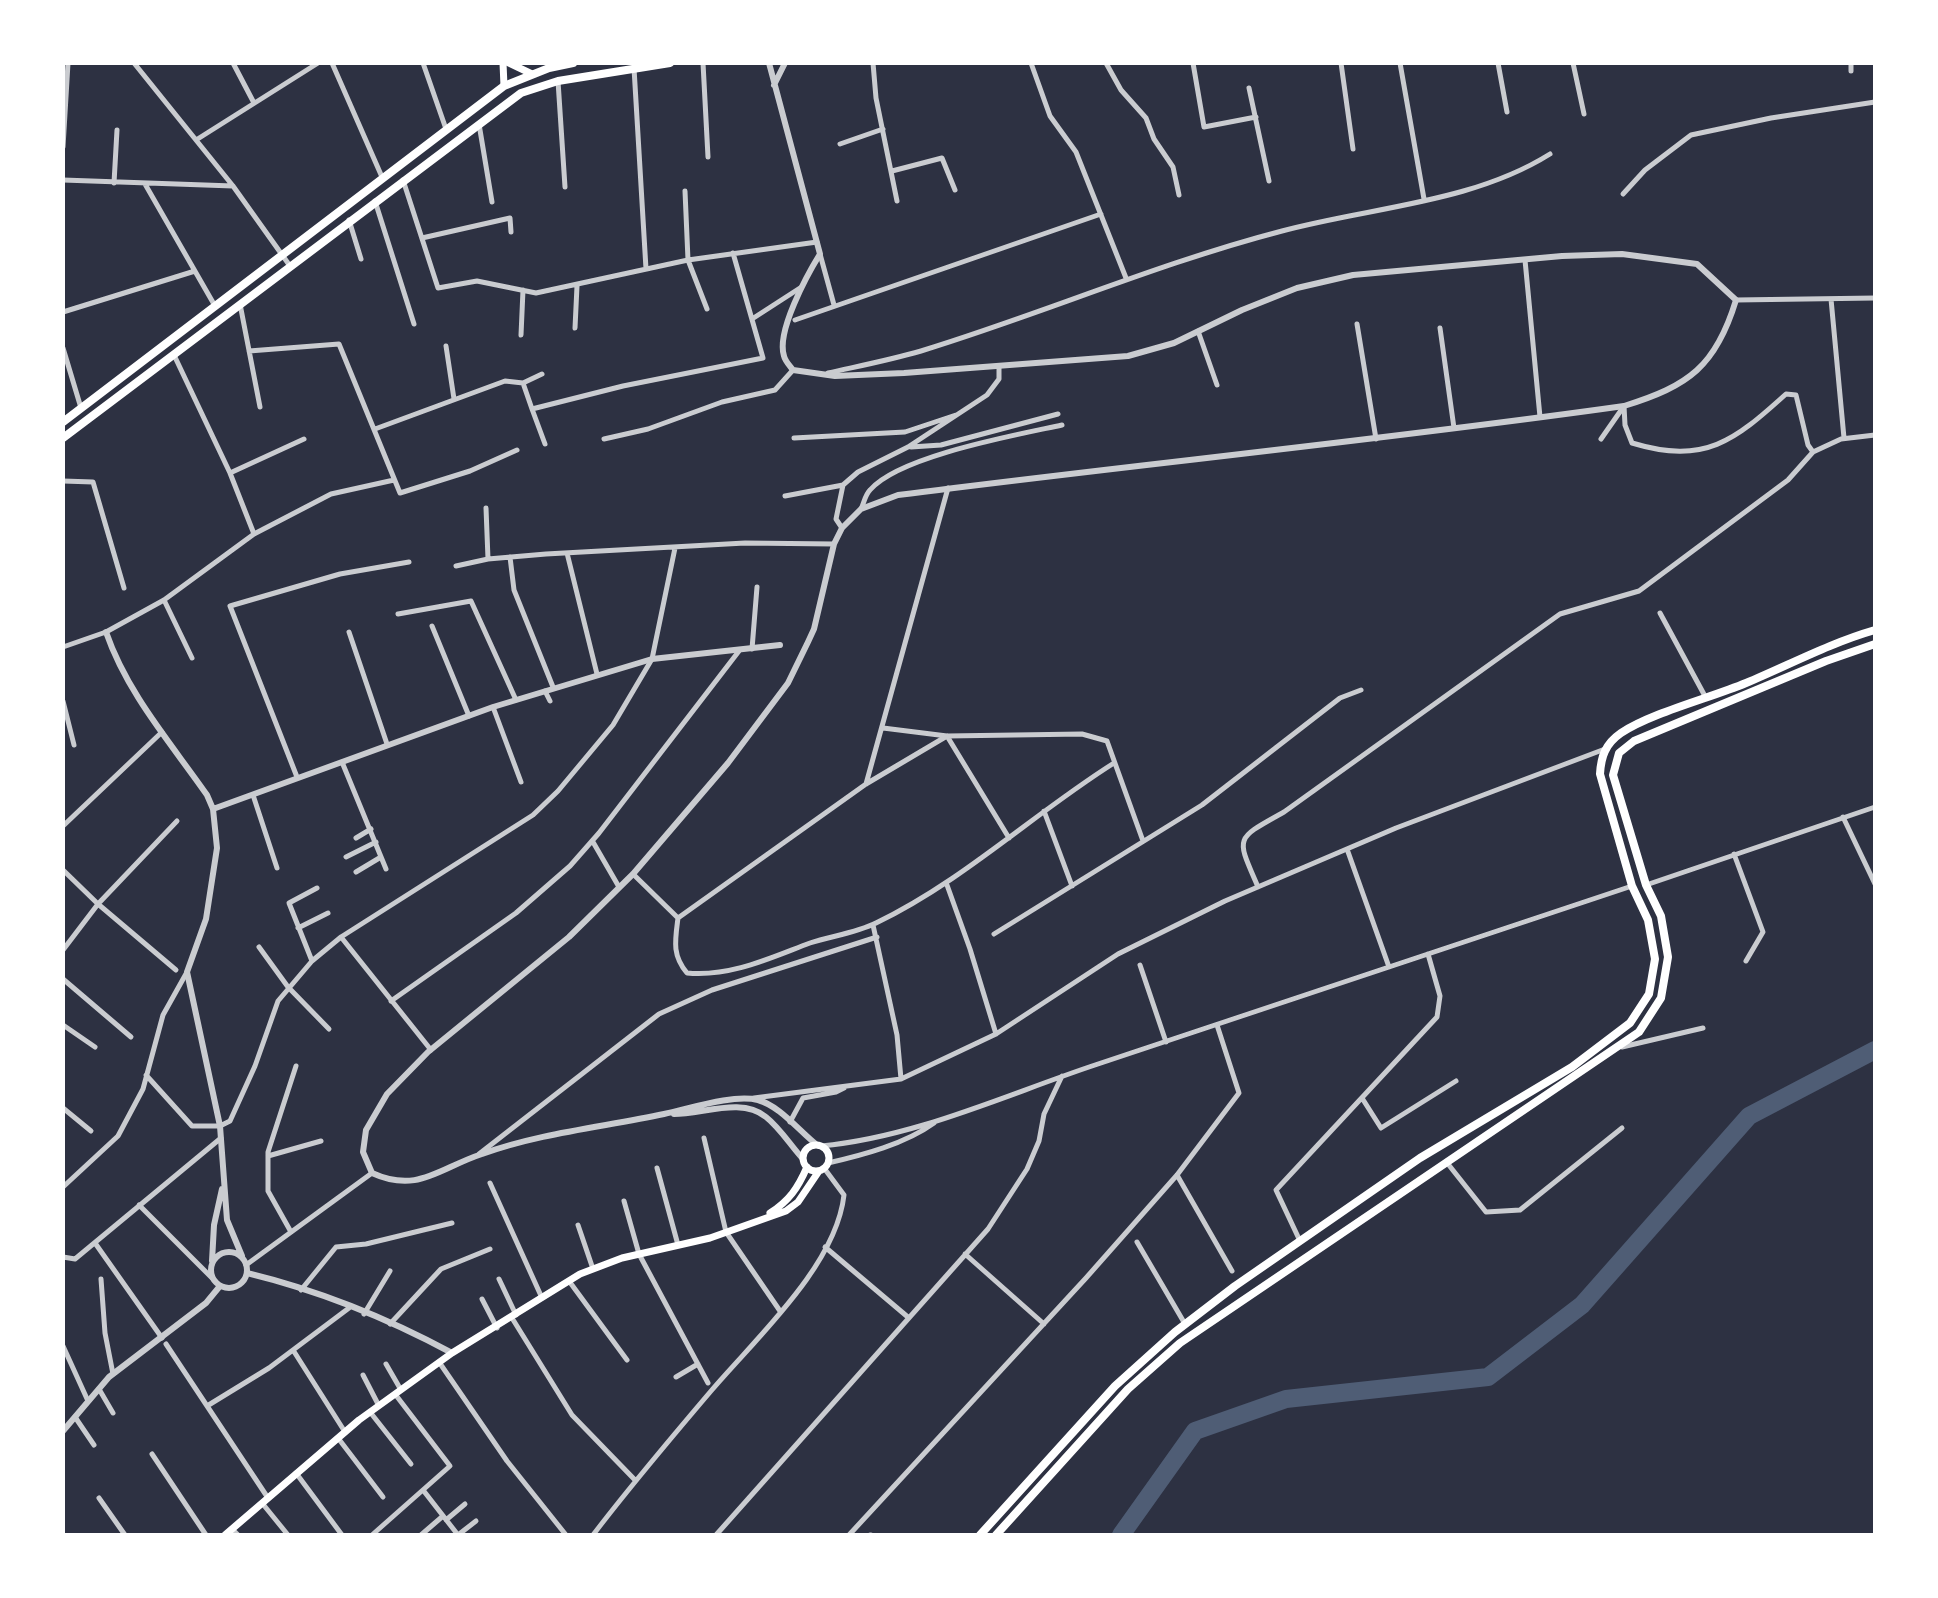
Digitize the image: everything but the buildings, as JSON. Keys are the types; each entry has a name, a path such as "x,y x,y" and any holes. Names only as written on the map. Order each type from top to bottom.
{"main road":[{"path":"503,63 503,86"},
{"path":"509,63 533,74"},
{"path":"63,422 503,86 573,63"},
{"path":"63,438 521,93 558,81 670,63"},
{"path":"981,1535 1115,1386 1185,1324 1420,1158 1572,1067 1630,1023 1649,994 1655,958 1648,920 1632,886 1600,774 1605,749 1621,733 1824,648 1875,630"},
{"path":"996,1535 1128,1389 1158,1360 1240,1300 1622,1046 1651,1017 1667,977 1663,926 1646,885 1616,788 1614,763 1619,753 1634,741 1826,660 1875,645"},
{"path":"1745,683 1752,693"},
{"path":"225,1535 235,1532 265,1500 345,1432 452,1353 593,1269 754,1223 798,1202 824,1167 828,1152 819,1145 805,1150 803,1159 807,1167 799,1186 785,1203 754,1223"},
{"path":"807,1167 824,1167"}],"street":[{"path":"63,147 68,63"},
{"path":"134,63 233,186 290,266"},
{"path":"233,63 254,103"},
{"path":"196,140 318,63"},
{"path":"332,63 382,177"},
{"path":"424,63 446,129"},
{"path":"703,63 708,157"},
{"path":"769,63 834,305"},
{"path":"774,87 785,63"},
{"path":"873,63 876,98 897,201"},
{"path":"1031,63 1050,116 1076,152 1126,278"},
{"path":"1106,63 1121,90 1146,118 1154,139 1173,167 1179,195"},
{"path":"1193,63 1204,127 1256,117"},
{"path":"1341,63 1353,149"},
{"path":"1400,63 1423,199"},
{"path":"1498,63 1507,111"},
{"path":"1573,63 1584,114"},
{"path":"1851,63 1851,71"},
{"path":"634,68 646,269"},
{"path":"558,81 565,187"},
{"path":"1250,88 1269,181"},
{"path":"1623,194 1645,170 1691,135 1770,118 1875,102"},
{"path":"479,124 492,202"},
{"path":"840,144 883,129"},
{"path":"114,183 117,130"},
{"path":"825,374 920,352 1126,278 1282,231 1462,191 1522,172 1550,154"},
{"path":"892,171 942,158 956,190"},
{"path":"63,180 233,186"},
{"path":"404,180 438,288 477,281 536,293 688,260 817,242"},
{"path":"145,184 216,307"},
{"path":"685,191 688,260 707,309"},
{"path":"375,201 414,324"},
{"path":"795,320 1101,214"},
{"path":"422,238 510,218 511,232"},
{"path":"349,220 361,259"},
{"path":"532,409 623,386 763,358 733,253"},
{"path":"820,254 800,288 783,342 784,357 793,370 825,374 999,368 1128,356 1174,343 1297,288 1353,275 1525,260 1622,254 1673,259 1698,264 1736,300 1875,298"},
{"path":"1525,260 1540,417"},
{"path":"63,312 195,271"},
{"path":"575,328 577,286"},
{"path":"752,319 800,288"},
{"path":"521,335 523,290"},
{"path":"1831,299 1844,438"},
{"path":"861,509 898,495 948,488 1200,457 1376,439 1624,406 1663,394 1711,357 1726,335 1736,300"},
{"path":"240,304 260,407"},
{"path":"1357,324 1376,439"},
{"path":"1440,328 1454,428"},
{"path":"1198,331 1217,385"},
{"path":"249,351 339,344 400,493 470,471 517,450"},
{"path":"446,346 454,399"},
{"path":"63,348 81,408"},
{"path":"173,354 230,473 254,534"},
{"path":"785,496 844,485 858,472 908,447 987,395 999,379 999,368"},
{"path":"604,439 648,429 722,402 775,390 793,370"},
{"path":"375,429 505,381 523,383 542,374"},
{"path":"523,383 545,444"},
{"path":"1624,406 1625,425 1632,443 1660,452 1715,448 1745,432 1786,394 1796,396 1808,445 1813,452"},
{"path":"1601,439 1624,406"},
{"path":"794,438 905,432 962,413"},
{"path":"908,447 941,444 1058,414"},
{"path":"1062,425 942,453 882,480 868,491 861,509 842,528 834,544 814,629 788,683 728,763 633,874 569,937 431,1050 387,1094 366,1130 363,1152 372,1173 391,1182 412,1182 475,1156 541,1138 694,1106 901,1079 996,1034 1118,954 1258,887 1346,849 1605,749"},
{"path":"1258,887 1241,848 1242,840 1250,831 1284,812 1560,614 1639,591 1788,480 1813,452 1844,438 1875,435"},
{"path":"230,473 304,439"},
{"path":"63,646 106,632 164,600 254,534 331,494 394,480"},
{"path":"63,481 93,482 124,588"},
{"path":"842,528 836,519 844,485"},
{"path":"866,784 948,488"},
{"path":"486,508 488,559"},
{"path":"456,566 488,559 567,553 745,543 834,544"},
{"path":"146,1076 192,1126 220,1126 230,1121 255,1066 278,1001 312,961 341,937 533,815 558,791 613,725 652,659 675,548"},
{"path":"567,553 597,674"},
{"path":"510,557 514,590 553,687"},
{"path":"297,777 230,607 340,574 409,562"},
{"path":"752,649 757,587"},
{"path":"164,600 192,658"},
{"path":"398,614 471,601 516,701"},
{"path":"1660,613 1706,698"},
{"path":"432,626 469,716"},
{"path":"63,1187 118,1136 143,1089 163,1015 187,972 206,919 217,848 213,809 206,795 128,682 106,632"},
{"path":"349,632 387,744"},
{"path":"213,809 387,744 597,674 652,659 780,645"},
{"path":"391,1001 516,913 570,866 593,842 738,651"},
{"path":"994,934 1202,805 1340,698 1362,690"},
{"path":"545,691 550,701"},
{"path":"63,701 74,745"},
{"path":"494,707 521,782"},
{"path":"883,728 947,736 1082,734 1107,741 1143,841"},
{"path":"63,826 162,732"},
{"path":"947,736 866,784 678,918 674,946 678,961 687,973 705,974 756,965 812,943 873,925 947,885 1044,811 1114,763"},
{"path":"947,736 1009,838"},
{"path":"342,762 386,869"},
{"path":"253,795 277,868"},
{"path":"1646,885 1875,807"},
{"path":"1044,811 1072,886"},
{"path":"1843,817 1875,884"},
{"path":"63,950 98,904 177,821"},
{"path":"356,838 371,829"},
{"path":"346,857 376,842"},
{"path":"593,842 619,887"},
{"path":"1346,849 1389,967"},
{"path":"1734,854 1763,932 1746,961"},
{"path":"356,872 382,857"},
{"path":"63,870 98,904 176,970"},
{"path":"633,874 678,918"},
{"path":"947,885 970,948 996,1034"},
{"path":"751,1099 762,1101 819,1145 858,1142 937,1122 1062,1076 1632,886"},
{"path":"312,961 289,903 317,888"},
{"path":"298,928 327,913"},
{"path":"873,925 897,1035 901,1079"},
{"path":"341,937 431,1050"},
{"path":"475,1156 659,1014 712,990 877,937"},
{"path":"259,947 288,986 329,1029"},
{"path":"1300,1241 1276,1190 1437,1017 1440,996 1428,954"},
{"path":"1140,965 1166,1042"},
{"path":"139,1205 220,1286 238,1286 247,1273 246,1265 227,1220 220,1126 187,972"},
{"path":"63,979 131,1037"},
{"path":"63,1025 95,1047"},
{"path":"849,1535 1177,1175 1239,1093 1217,1025"},
{"path":"1622,1046 1703,1028"},
{"path":"291,1232 268,1191 268,1156 296,1066"},
{"path":"716,1535 988,1229 1027,1169 1039,1141 1044,1114 1062,1076"},
{"path":"1362,1098 1381,1128 1456,1081"},
{"path":"790,1122 803,1098 836,1092 847,1086"},
{"path":"665,1114 695,1114 741,1107 757,1111 769,1118 803,1159"},
{"path":"63,1108 90,1131"},
{"path":"593,1535 635,1480 810,1273 843,1209 844,1195 824,1167 924,1131 937,1122"},
{"path":"1448,1164 1486,1212 1520,1210 1622,1128"},
{"path":"63,1257 75,1259 221,1138"},
{"path":"704,1138 726,1232 780,1311"},
{"path":"268,1156 321,1141"},
{"path":"657,1168 678,1245"},
{"path":"246,1265 372,1173"},
{"path":"1177,1175 1232,1270"},
{"path":"213,1279 211,1266 214,1225 223,1183"},
{"path":"490,1183 542,1298"},
{"path":"624,1201 639,1254 708,1383"},
{"path":"301,1290 336,1247 366,1244 452,1223"},
{"path":"578,1225 593,1269"},
{"path":"1137,1242 1185,1324"},
{"path":"95,1243 207,1406 288,1535"},
{"path":"825,1247 909,1318"},
{"path":"390,1324 441,1269 490,1249"},
{"path":"211,1266 217,1255 224,1252 242,1256"},
{"path":"965,1254 1044,1324"},
{"path":"364,1314 390,1271"},
{"path":"247,1273 349,1308 452,1353"},
{"path":"101,1279 105,1333 113,1374"},
{"path":"499,1279 514,1316 572,1415 635,1480"},
{"path":"569,1281 627,1360"},
{"path":"63,1431 113,1374 164,1341 206,1303 220,1286"},
{"path":"482,1299 497,1328"},
{"path":"207,1406 293,1350 349,1308"},
{"path":"63,1346 88,1401"},
{"path":"293,1350 345,1432"},
{"path":"439,1362 510,1465 566,1535"},
{"path":"372,1535 450,1466 398,1392 386,1364"},
{"path":"676,1377 698,1364"},
{"path":"363,1375 379,1406"},
{"path":"99,1390 113,1413"},
{"path":"370,1412 411,1464"},
{"path":"75,1417 94,1445"},
{"path":"338,1438 383,1497"},
{"path":"152,1454 206,1535"},
{"path":"296,1473 342,1535"},
{"path":"423,1490 458,1535 476,1521"},
{"path":"99,1498 125,1535"},
{"path":"421,1535 465,1504"}],"waterway":[{"path":"1121,1535 1195,1431 1286,1399 1488,1377 1582,1305 1749,1116 1875,1050"}]}
